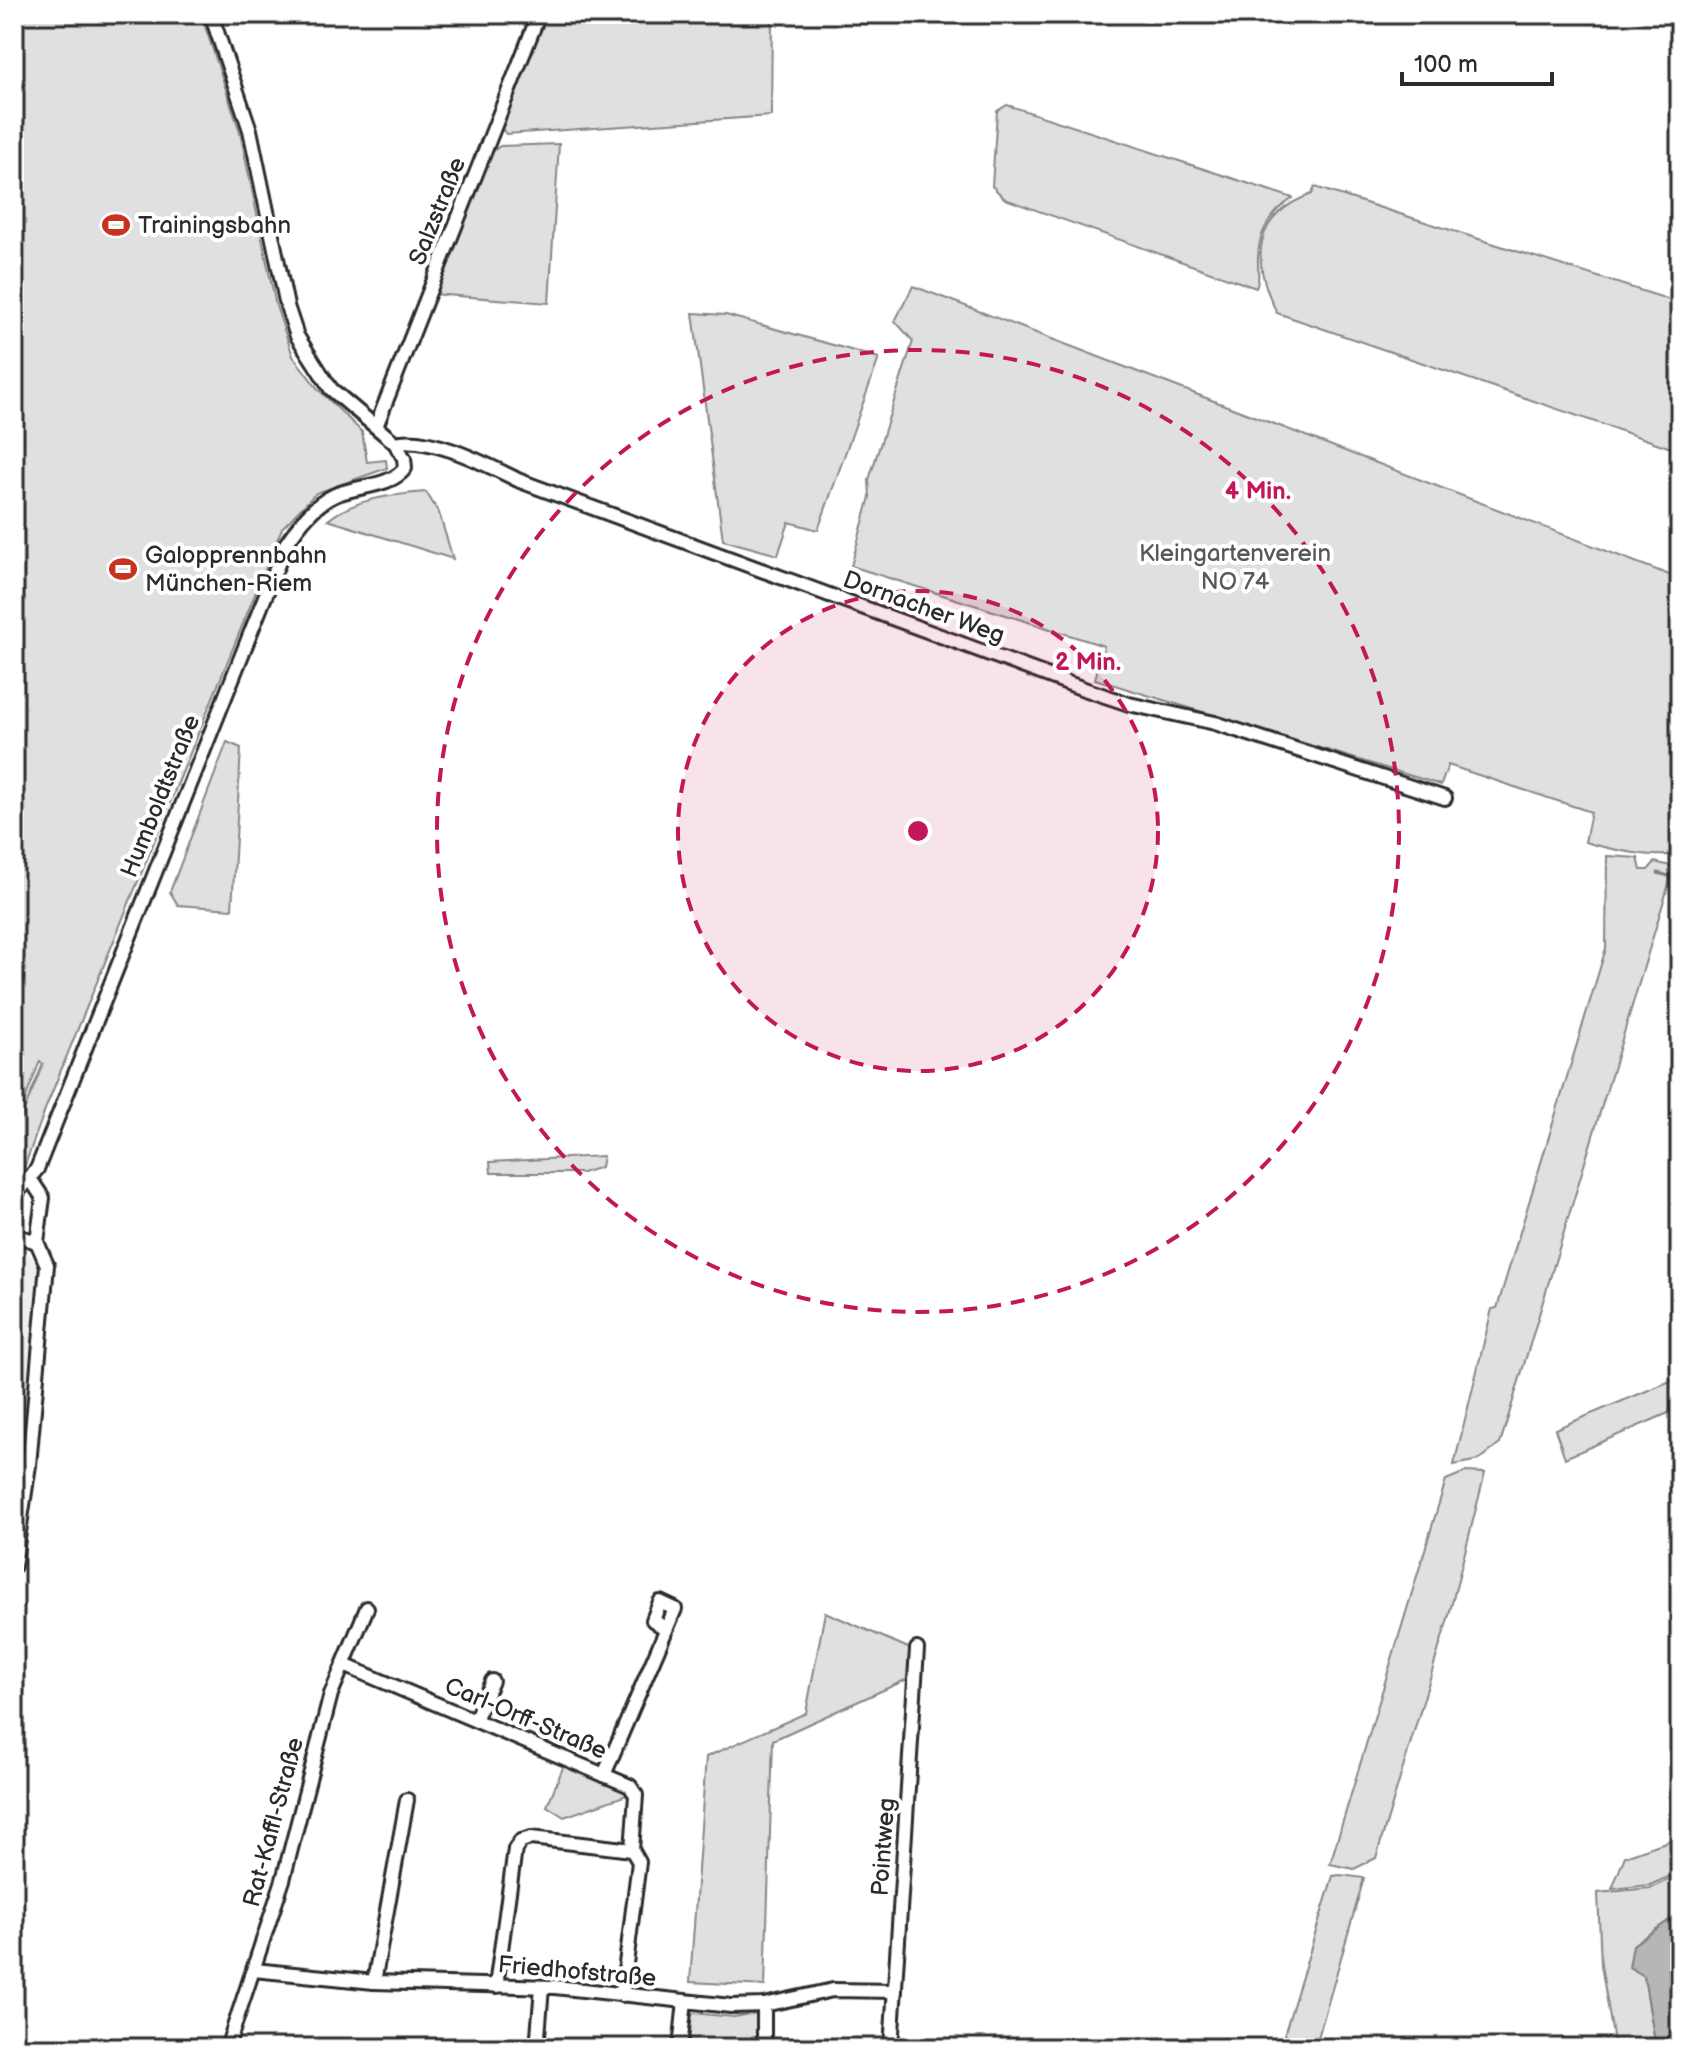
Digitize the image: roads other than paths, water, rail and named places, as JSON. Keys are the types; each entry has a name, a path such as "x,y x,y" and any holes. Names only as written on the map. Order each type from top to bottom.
{"street":[{"path":"211,14 250,130 287,306 297,336 331,389 377,424 395,443"},
{"name":"Salzstraße","path":"377,424 539,14"},
{"name":"Dornacher Weg","path":"395,443 405,440 465,455 534,486 1084,689 1129,704 1215,723 1445,798"},
{"name":"Humboldtstraße","path":"14,1196 31,1180 286,544 317,507 335,495 393,478 405,468 404,458 395,443"},
{"path":"14,1566 29,1465 47,1265 37,1242 43,1198 31,1180"},
{"path":"14,1235 37,1242"},
{"name":"Rat-Kaffl-Straße","path":"227,2048 283,1880 318,1738 367,1608"},
{"path":"604,1775 666,1629"},
{"name":"Pointweg","path":"891,2048 917,1649"},
{"name":"Carl-Orff-Straße","path":"344,1665 630,1786 636,1795 632,1850"},
{"path":"475,1720 492,1681"},
{"path":"374,1982 407,1800"},
{"path":"496,1986 517,1844 531,1838 632,1850 639,1862 622,1995"},
{"name":"Friedhofstraße","path":"254,1970 374,1982 542,1987 764,2005 833,1990 895,1991"},
{"path":"537,2048 542,1987"},
{"path":"680,2048 685,2001"},
{"path":"764,2005 764,2048"}],"waterway":[{"path":"1658,873 1680,879"}],"place":[{"name":"Trainingsbahn","path":"116,225"},
{"name":"Galopprennbahn München-Riem","path":"123,569"}],"park label":[{"name":"Kleingartenverein NO 74","path":"1235,567"}]}
